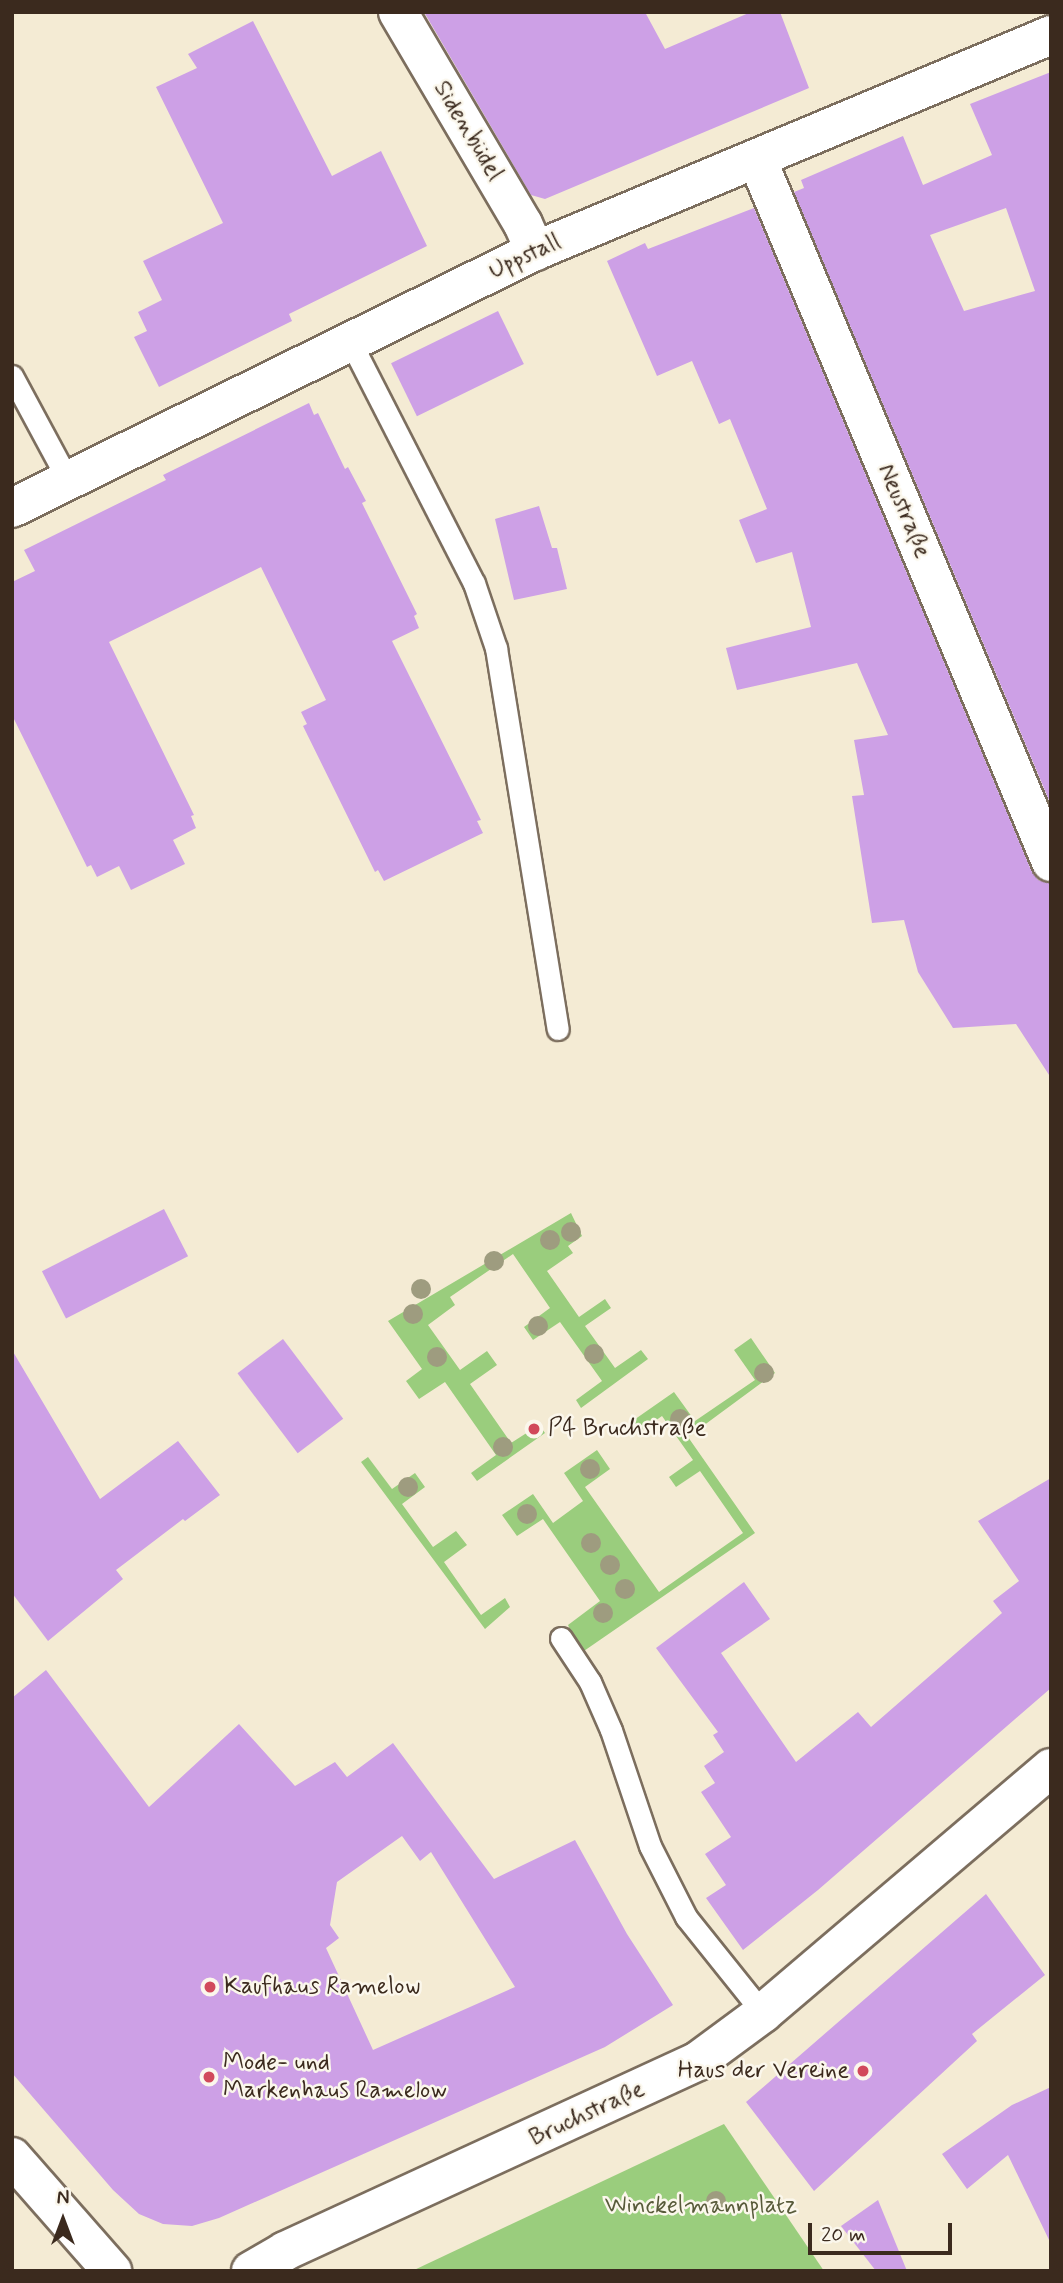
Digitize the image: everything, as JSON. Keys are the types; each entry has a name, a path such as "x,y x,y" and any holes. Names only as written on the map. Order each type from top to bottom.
{"street":[{"name":"Sidenbüdel","path":"398,12 523,224 535,251"},
{"name":"Uppstall","path":"12,508 535,251 1051,36"},
{"name":"Neustraße","path":"757,159 1051,863"},
{"name":"Bruchstraße","path":"251,2271 285,2251 686,2067 763,2013 1051,1768"},
{"path":"12,2157 112,2271"}],"lane":[{"path":"350,341 474,583 496,648 558,1029"},
{"path":"12,376 68,480"},
{"path":"561,1638 590,1682 611,1730 650,1846 686,1917 763,2013"}],"green space":[{"path":"571,1213 582,1236 568,1246 573,1253 547,1271 579,1317 605,1299 611,1308 585,1326 615,1368 641,1350 648,1359 581,1408 576,1400 602,1381 560,1322 533,1340 524,1327 550,1308 513,1254 450,1297 455,1305 428,1325 460,1370 487,1351 497,1365 470,1384 511,1443 539,1425 545,1433 477,1481 471,1473 496,1455 445,1382 419,1399 406,1381 422,1369 388,1321"},
{"path":"751,1338 775,1373 688,1437 755,1533 581,1653 568,1625 600,1601 543,1519 517,1536 502,1515 533,1494 553,1523 583,1501 564,1473 597,1450 610,1469 585,1487 659,1592 743,1533 700,1471 676,1487 669,1477 693,1460 662,1416 638,1433 631,1422 674,1392 695,1421 755,1380 734,1350"},
{"path":"368,1457 392,1489 415,1473 425,1487 402,1504 433,1547 456,1531 467,1545 444,1562 481,1615 505,1598 510,1607 485,1629 361,1462"},
{"name":"Winckelmannplatz","path":"724,2124 824,2271 412,2271"}],"building":[{"path":"424,12 645,12 665,49 751,12 780,12 809,88 545,199 531,195"},
{"path":"253,21 332,176 381,151 427,246 289,314 292,321 159,387 134,337 147,331 138,312 162,300 143,261 223,223 156,87 197,68 188,54"},
{"path":"1051,72 1051,805 794,192 804,188 801,180 903,136 923,185 992,155 970,104","holes":["1006,208 1035,291 964,311 930,235"]},
{"path":"754,208 1031,870 1038,880 1051,883 1051,1078 1016,1024 953,1028 918,972 904,920 872,923 852,796 864,795 854,740 888,735 857,663 737,690 726,648 811,627 792,552 756,563 739,520 767,509 730,419 719,424 692,361 657,376 607,261 645,243 648,249"},
{"path":"498,311 524,364 417,416 391,363"},
{"path":"309,403 314,415 318,413 345,469 348,467 366,501 362,503 417,614 414,616 419,628 392,641 481,820 477,821 483,833 384,881 378,870 375,872 303,726 307,724 301,712 326,700 261,567 109,642 194,815 191,816 196,828 173,840 185,864 131,890 119,866 97,877 91,865 87,867 12,715 12,582 35,571 24,550 166,480 163,475"},
{"path":"539,506 552,548 557,548 567,589 514,600 495,519"},
{"path":"164,1209 188,1256 66,1318 42,1271"},
{"path":"283,1339 343,1419 298,1453 237,1373"},
{"path":"12,1350 100,1499 178,1441 220,1495 185,1521 183,1519 116,1570 123,1579 48,1641 12,1593"},
{"path":"1051,1478 1051,1688 818,1890 743,1950 706,1898 726,1885 705,1854 731,1837 701,1792 715,1783 704,1766 724,1752 713,1735 718,1732 656,1648 744,1582 770,1619 721,1653 796,1762 858,1712 871,1727 1002,1613 993,1601 1019,1581 978,1521"},
{"path":"46,1670 149,1807 239,1724 295,1786 335,1762 347,1777 393,1743 494,1879 575,1840 627,1934 673,2005 605,2047 219,2218 192,2226 163,2224 139,2214 113,2190 12,2073 12,1698","holes":["402,1836 420,1861 431,1852 515,1987 373,2050 326,1948 339,1938 330,1925 337,1882"]},
{"name":"Haus der Vereine","path":"986,1894 1045,1975 972,2034 977,2041 814,2191 746,2102"},
{"path":"1051,2087 1051,2244 1008,2155 967,2189 942,2154 1012,2105"},
{"path":"878,2200 907,2271 876,2271 841,2226"}],"place":[{"name":"P4 Bruchstraße","path":"534,1429"},
{"name":"Kaufhaus Ramelow","path":"210,1987"},
{"name":"Haus der Vereine","path":"863,2071"},
{"name":"Mode- und Markenhaus Ramelow","path":"209,2077"}]}
